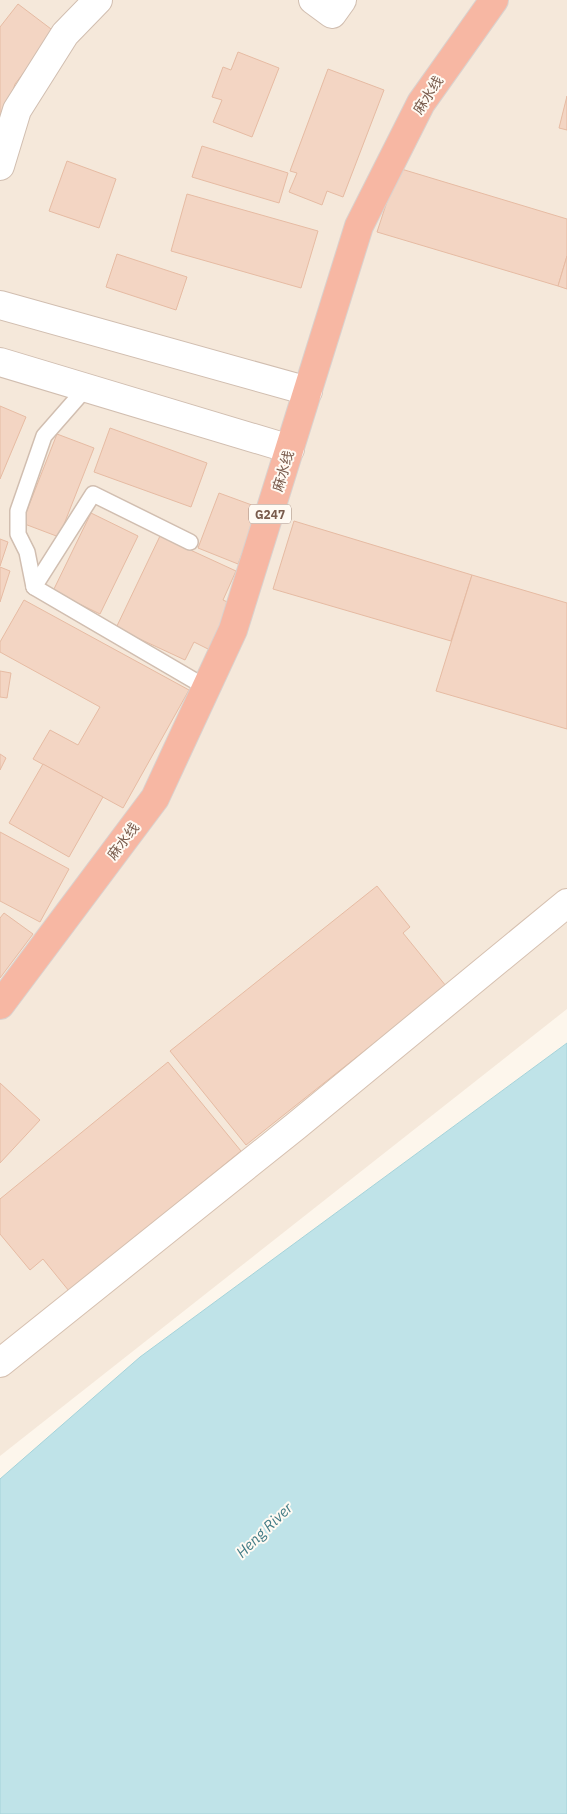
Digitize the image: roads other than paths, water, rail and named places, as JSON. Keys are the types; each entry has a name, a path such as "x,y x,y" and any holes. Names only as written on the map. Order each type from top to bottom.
{"highway":[{"name":"麻水线","path":"0,1005 155,798 233,630 359,226 421,102 494,0"}],"street":[{"path":"0,166 17,110 65,34 98,0"},
{"path":"313,0 332,14 342,0"},
{"path":"0,305 308,391"},
{"path":"0,362 290,449"},
{"path":"0,1363 296,1126 567,904"}],"lane":[{"path":"86,388 44,436 18,511 18,534 27,552 34,587 207,688"},
{"path":"34,587 93,494 190,542"}],"water":[{"name":"Heng River","path":"567,1043 567,1814 0,1814 0,1479 140,1357"}]}
